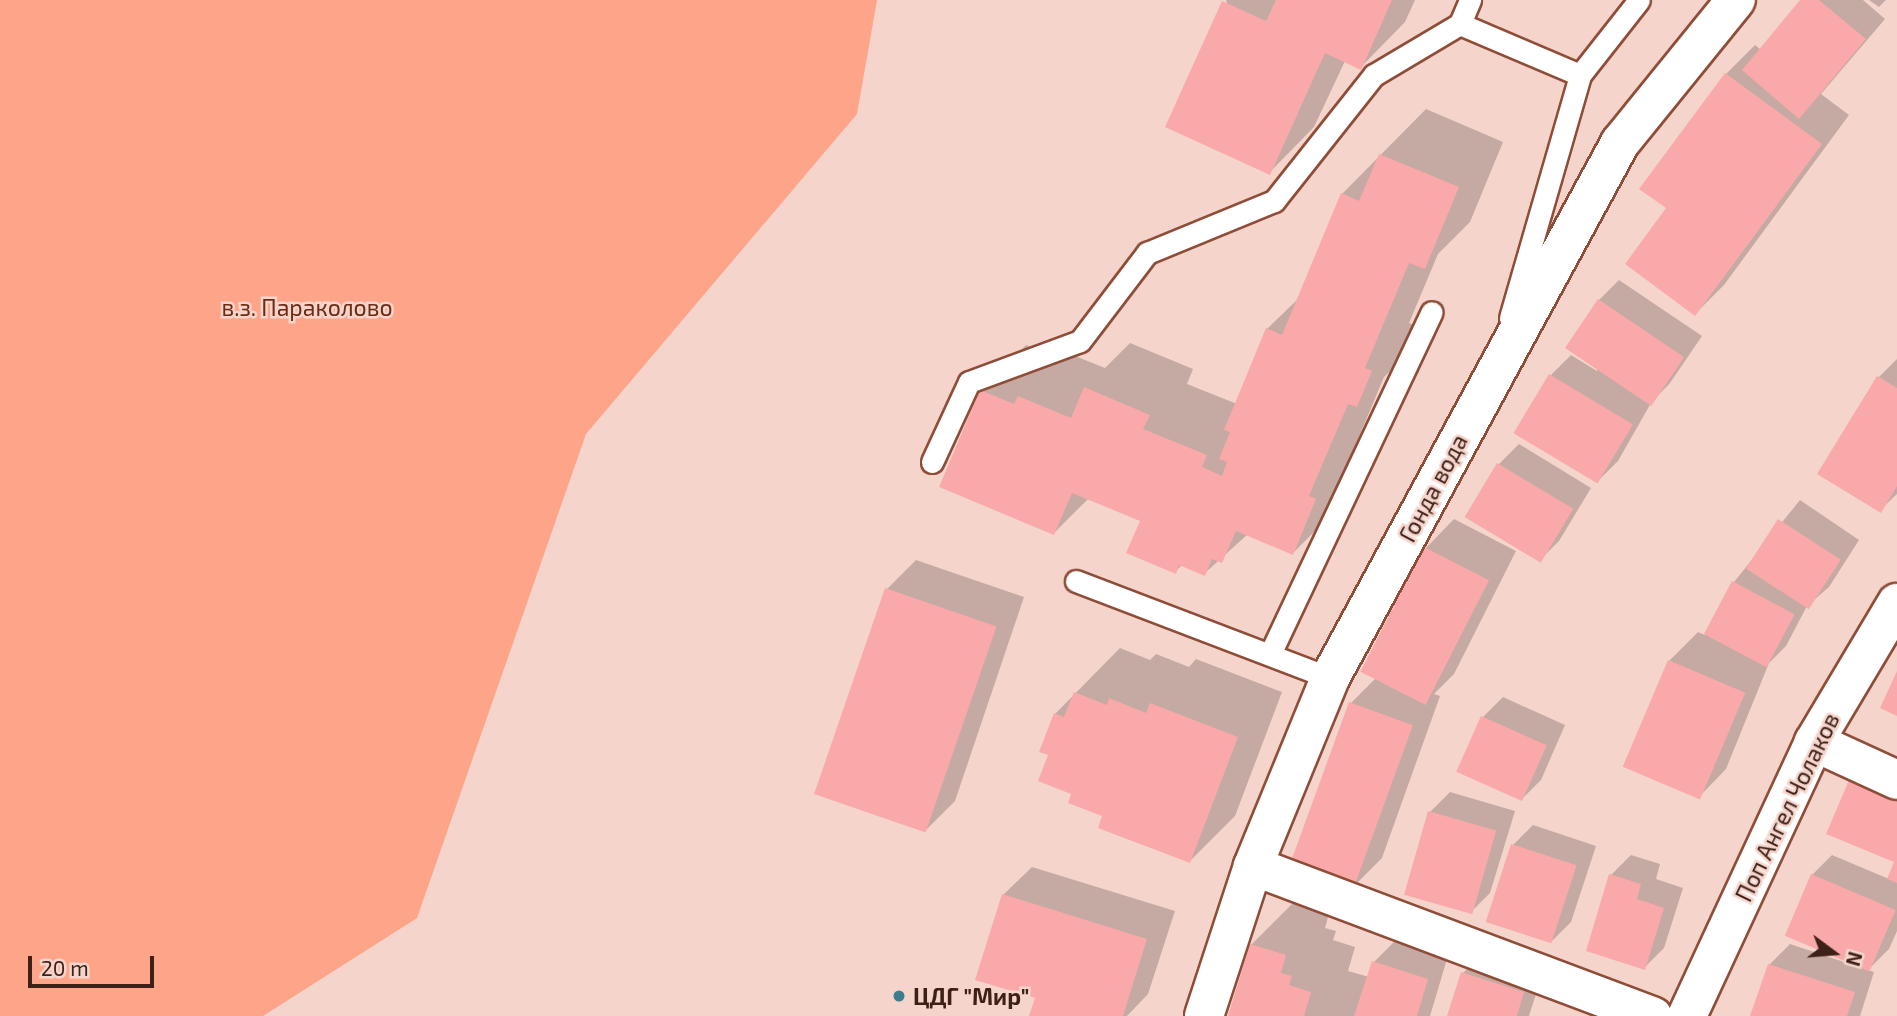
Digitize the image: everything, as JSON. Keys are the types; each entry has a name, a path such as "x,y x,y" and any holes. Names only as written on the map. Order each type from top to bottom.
{"street":[{"name":"Гонда вода","path":"1204,1016 1253,866 1330,678 1620,144 1736,0"},
{"name":"Поп Ангел Чолаков","path":"1687,1016 1814,742 1897,603"},
{"path":"1814,742 1897,780"},
{"path":"1253,866 1653,1016"}],"lane":[{"path":"932,462 969,382 1080,341 1147,253 1275,201 1374,75 1460,24 1470,0"},
{"path":"1494,373 1580,75 1639,0"},
{"path":"1460,24 1580,75"},
{"path":"1270,654 1432,312"},
{"path":"1076,581 1330,678"}],"green space":[{"name":"в.з. Параколово","path":"0,0 877,0 857,114 586,434 417,918 263,1016 0,1016"}],"building":[{"path":"1276,0 1392,0 1361,70 1325,53 1270,175 1165,127 1222,1 1266,21"},
{"path":"1800,0 1819,0 1866,39 1799,119 1742,70"},
{"path":"1725,73 1822,144 1695,316 1625,264 1666,208 1639,189"},
{"path":"1379,154 1459,187 1425,269 1409,263 1365,368 1372,371 1357,407 1348,404 1309,496 1316,499 1293,555 1236,531 1222,563 1212,559 1205,576 1179,565 1176,574 1126,553 1140,521 1072,493 1054,535 939,487 980,390 1014,404 1018,396 1071,418 1084,387 1150,415 1143,429 1207,455 1202,467 1222,476 1227,462 1219,459 1230,432 1224,430 1266,328 1282,335 1341,193 1359,201"},
{"path":"1598,299 1684,357 1651,406 1565,348"},
{"path":"1549,374 1633,424 1597,484 1513,433"},
{"path":"1877,376 1897,388 1897,486 1881,513 1817,474"},
{"path":"1497,463 1573,509 1541,563 1465,517"},
{"path":"1778,519 1841,560 1809,609 1746,568"},
{"path":"1424,547 1489,580 1425,705 1360,672"},
{"path":"1732,581 1795,614 1767,667 1704,634"},
{"path":"885,588 997,626 926,833 814,794"},
{"path":"1668,660 1745,693 1700,800 1623,767"},
{"path":"1897,671 1897,716 1880,708"},
{"path":"1074,692 1107,705 1109,698 1146,713 1150,703 1238,737 1190,863 1098,828 1102,816 1068,803 1071,794 1038,781 1048,755 1039,752 1054,713 1064,717"},
{"path":"1349,702 1413,725 1353,889 1289,866"},
{"path":"1481,716 1547,745 1522,801 1456,772"},
{"path":"1849,780 1897,800 1897,883 1887,879 1894,862 1826,834"},
{"path":"1428,811 1496,831 1472,914 1404,895"},
{"path":"1511,844 1577,865 1551,943 1486,922"},
{"path":"1609,874 1641,884 1637,899 1664,908 1645,970 1586,951"},
{"path":"1811,874 1896,910 1870,972 1785,936"},
{"path":"1002,894 1147,939 1123,1016 1029,1016 1035,998 975,980"},
{"path":"1250,944 1286,955 1281,973 1292,976 1289,985 1311,992 1304,1016 1228,1016"},
{"path":"1372,961 1428,979 1417,1016 1354,1016"},
{"path":"1768,964 1855,992 1847,1016 1750,1016"},
{"path":"1461,972 1524,992 1517,1016 1447,1016"}],"place":[{"name":"ЦДГ \"Мир\"","path":"899,996"}]}
